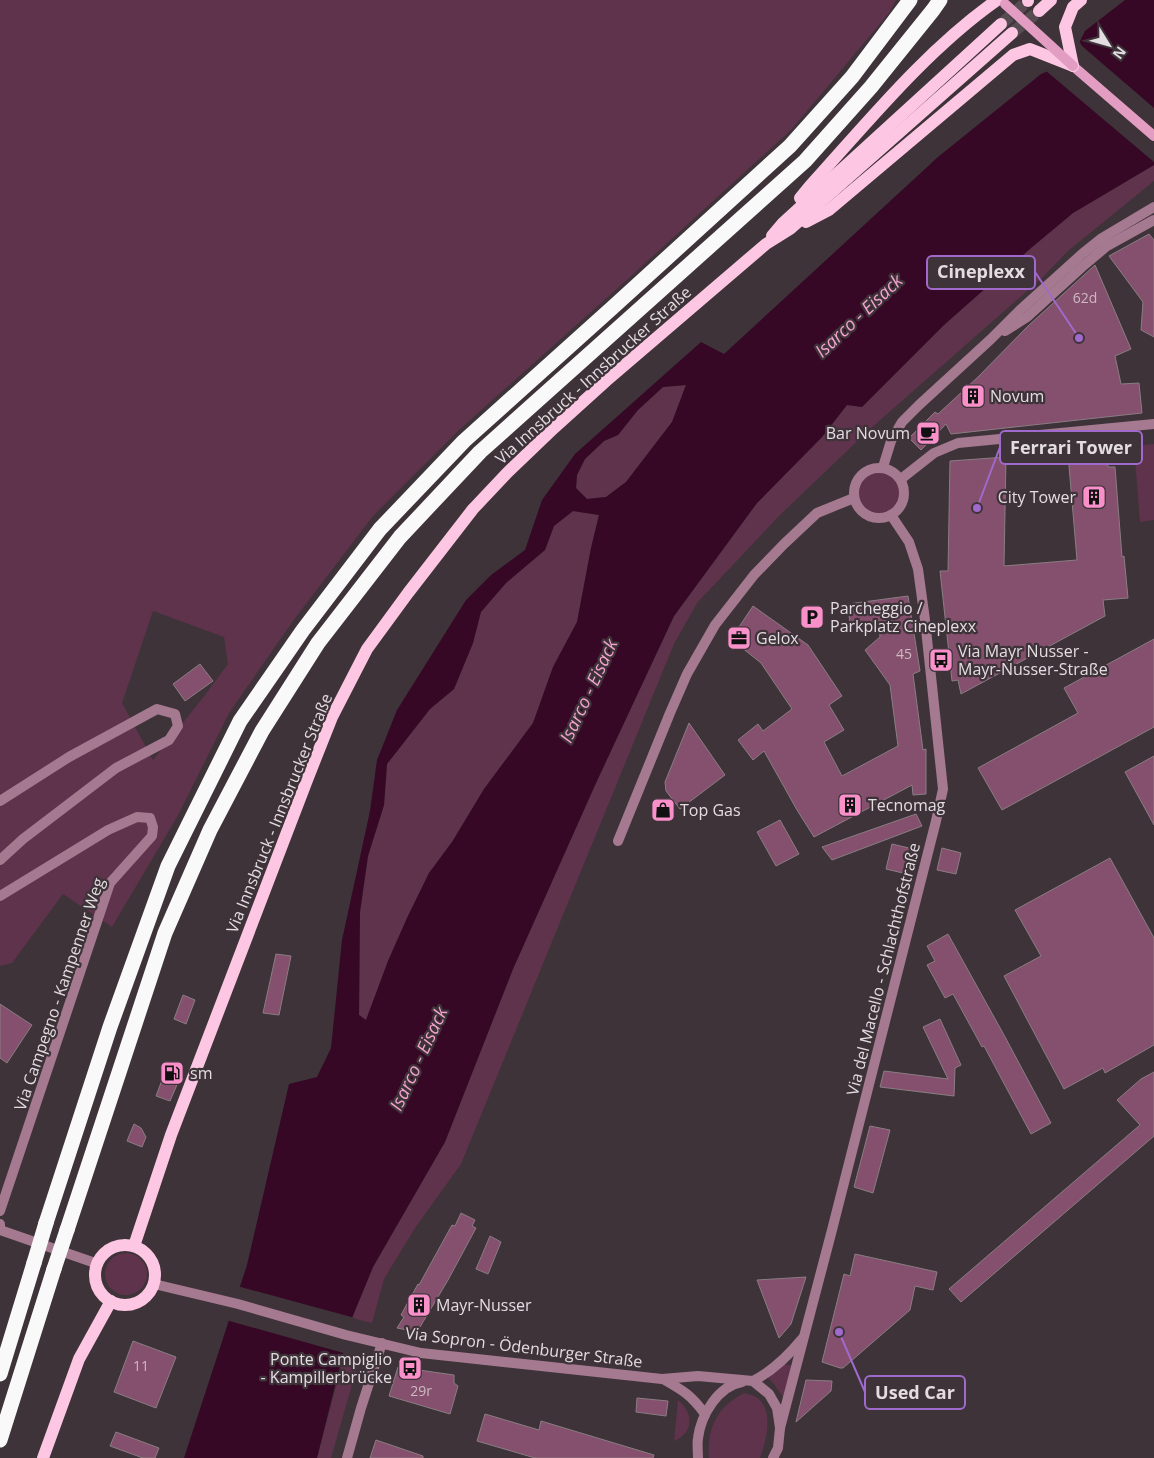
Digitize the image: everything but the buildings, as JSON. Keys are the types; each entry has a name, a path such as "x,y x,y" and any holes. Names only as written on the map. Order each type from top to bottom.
{"highway":[{"path":"0,1374 46,1223 110,1027 168,866 240,721 303,630 380,529 464,441 790,146 852,78 910,0"},
{"path":"0,1440 54,1269 165,933 210,830 262,731 318,643 400,537 480,452 805,161 871,87 940,0"}],"main road":[{"path":"1039,11 1052,0"},
{"path":"786,226 809,187 911,76 973,17 1001,1 1154,136"},
{"path":"1073,66 1065,27 1073,7 1080,1"},
{"name":"Via Innsbruck - Innsbrucker Straße","path":"134,1246 171,1135 307,780 332,717 367,649 473,509 507,473 606,381 786,226 1001,24"},
{"name":"Via Innsbruck - Innsbrucker Straße","path":"786,226 1012,33"},
{"path":"786,226 829,210 1013,55 1030,49 1073,66"},
{"path":"120,1245 134,1246 143,1250 150,1257 154,1265 154,1284 144,1298 128,1304 119,1304 111,1301 97,1285 96,1274 98,1264 101,1257 112,1248 120,1245"},
{"path":"43,1458 79,1360 111,1301"}],"street":[{"path":"883,467 891,441 902,422 1082,254 1102,238 1154,208"},
{"path":"991,339 1027,317 1107,246 1154,220"},
{"path":"901,479 934,453 958,443 1154,424"},
{"path":"883,467 901,479 904,494 898,510 884,518 874,518 862,513 854,498 853,489 856,481 865,471 883,467"},
{"path":"618,841 687,674 715,625 754,574 817,513 854,498"},
{"name":"Via del Macello - Schlachthofstraße","path":"773,1458 778,1448 780,1428 927,859 943,789 918,569 909,542 891,515"},
{"path":"0,801 69,757 157,709 175,714 178,726 169,740 116,768 23,839 0,860"},
{"name":"Via Campegno - Kampenner Weg","path":"0,896 108,830 138,817 150,818 153,827 152,836 110,882 0,1211"},
{"path":"0,1224 0,1230 98,1264"},
{"name":"Via Sopron - Ödenburger Straße","path":"154,1284 238,1304 346,1335 421,1353 662,1379"},
{"path":"698,1458 698,1438 705,1414 718,1396 734,1383 753,1380 764,1375 786,1358 804,1336"},
{"path":"347,1458 382,1343"},
{"path":"662,1379 698,1376 753,1380"},
{"path":"662,1379 681,1389 694,1399 705,1414"},
{"name":"Via del Macello - Schlachthofstraße","path":"753,1380 769,1394 777,1408 780,1428"}],"shaded area":[{"path":"0,0 896,0 889,13 792,129 459,430 373,516 293,621 229,713 177,817 112,927 63,894 12,963 0,966","holes":["153,611 224,637 228,664 153,760 122,703"]},
{"path":"1154,165 1154,181 1068,251 1043,277 870,429 780,515 697,603 674,644 461,1164 415,1228 384,1279 372,1323 352,1318 373,1267 445,1142 513,969 596,783 674,616 757,503 822,437 847,405 862,407 944,325 1073,213"},
{"path":"686,385 672,422 626,482 606,497 587,499 576,488 577,475 585,459 604,441 618,435 638,410 663,387"},
{"path":"1154,444 1154,520 1140,522 1134,446"},
{"path":"875,472 883,472 894,478 900,493 894,508 883,514 875,514 864,508 858,497 858,489 864,478"},
{"path":"573,511 599,515 577,622 553,667 533,723 484,789 452,842 429,873 388,961 366,1021 359,1015 360,912 368,856 384,805 387,764 430,709 454,689 473,643 480,612 506,583 545,550 554,526"},
{"path":"130,1253 138,1256 144,1262 147,1274 144,1286 138,1292 122,1295 114,1292 108,1286 105,1270 108,1262 114,1256"},
{"path":"345,1353 360,1357 331,1458 317,1458"},
{"path":"784,1364 793,1366 785,1400 767,1377"},
{"path":"745,1393 756,1397 762,1402 767,1417 765,1443 760,1458 709,1458 710,1437 716,1419 727,1404"},
{"path":"678,1400 687,1411 690,1422 685,1433 674,1441"}],"water":[{"name":"Isarco - Eisack","path":"1125,0 1154,0 1154,165 1073,213 1031,248 944,325 862,407 847,405 822,437 757,503 674,616 596,783 513,969 445,1142 373,1267 352,1318 317,1458 184,1458 247,1265 289,1084 317,1077 331,1048 342,940 370,811 377,760 397,710 466,600 491,575 525,550 542,500 575,454 701,342 724,354 938,157 1041,74 1058,67 1077,47 1085,31","holes":["686,385 672,422 626,482 606,497 587,499 576,488 577,475 585,459 604,441 618,435 638,410 663,387","573,511 599,515 577,622 553,667 533,723 484,789 452,842 429,873 388,961 366,1020 359,1015 360,912 368,856 384,805 387,764 430,709 454,689 473,643 481,612 506,583 545,550 554,526"]}],"pier":[{"path":"1078,39 1082,46 1154,108 1154,162 1045,70 1057,65"},
{"path":"237,1286 355,1318 347,1354 226,1320"}],"tunnel":[{"path":"1001,24 1028,1"},
{"path":"1012,33 1039,11"}],"place":[{"name":"Cineplexx","path":"1079,338"},
{"name":"Novum","path":"973,396"},
{"name":"Bar Novum","path":"928,433"},
{"name":"City Tower","path":"1094,497"},
{"name":"Ferrari Tower","path":"977,508"},
{"name":"Parcheggio / Parkplatz Cineplexx","path":"812,617"},
{"name":"Gelox","path":"739,638"},
{"name":"Via Mayr Nusser - Mayr-Nusser-Straße","path":"941,660"},
{"name":"Tecnomag","path":"850,805"},
{"name":"Top Gas","path":"663,810"},
{"name":"sm","path":"172,1073"},
{"name":"Mayr-Nusser","path":"419,1305"},
{"name":"Used Car","path":"839,1332"},
{"name":"Ponte Campiglio - Kampillerbrücke","path":"410,1368"}]}
